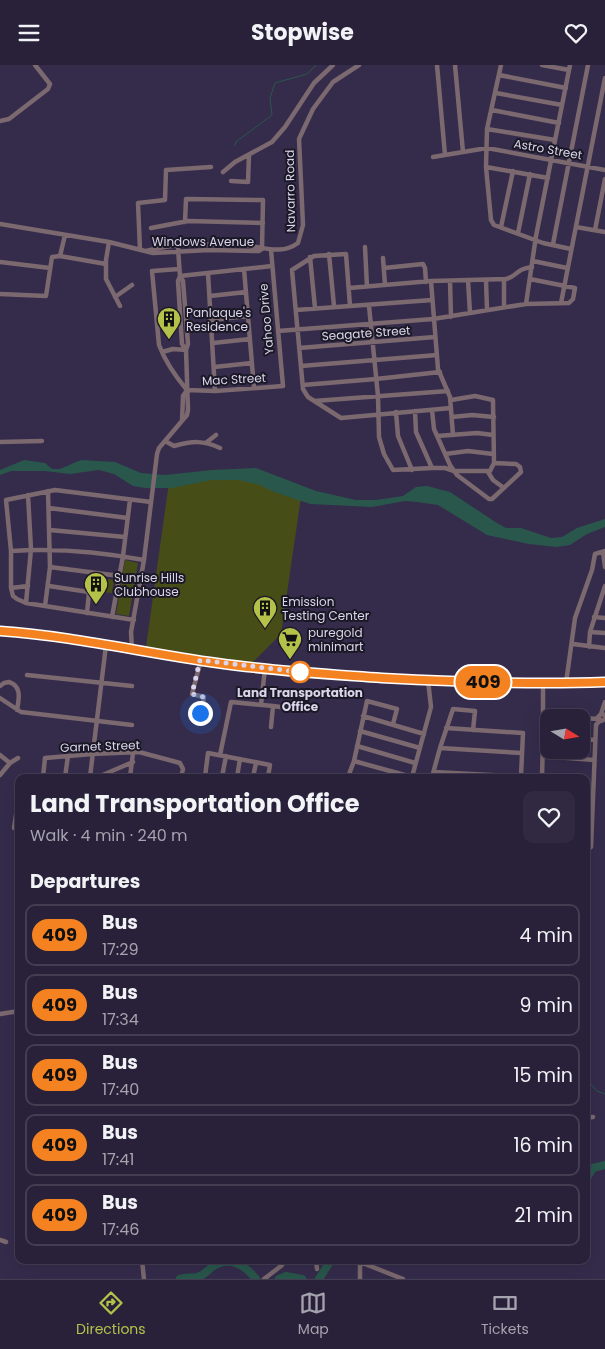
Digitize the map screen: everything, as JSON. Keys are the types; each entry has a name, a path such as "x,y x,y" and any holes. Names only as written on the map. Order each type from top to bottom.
{"main road":[{"path":"0,631 35,633 200,660 334,675 543,684 605,682"}],"street":[{"path":"0,121 9,119 48,89 50,84 34,65"},
{"path":"223,172 272,142 279,135 314,83 333,65"},
{"path":"437,65 445,155"},
{"path":"455,65 463,152"},
{"path":"501,65 487,129 486,167 491,220 494,225 571,249"},
{"path":"526,304 536,239 570,68 542,65"},
{"path":"553,244 588,65"},
{"name":"Navarro Road","path":"262,249 271,250 293,247 300,240 302,225 299,139 313,109 325,91 333,82 356,66"},
{"path":"499,75 566,88"},
{"path":"560,303 605,78"},
{"path":"496,93 562,105"},
{"path":"492,110 559,123"},
{"path":"487,129 555,140"},
{"name":"Astro Street","path":"433,157 487,148 605,170"},
{"path":"231,181 248,182 249,155"},
{"path":"0,224 109,242 140,250 138,203 165,201 166,170 211,167"},
{"path":"486,167 548,178"},
{"path":"501,227 513,171"},
{"path":"518,233 530,174"},
{"path":"595,230 605,179"},
{"path":"185,222 186,199 263,200 262,249"},
{"path":"151,228 185,222 263,223"},
{"path":"576,227 605,232"},
{"path":"60,256 65,235"},
{"path":"109,242 106,279 120,306"},
{"path":"365,247 367,287"},
{"path":"132,649 131,631 144,560 159,448 187,415 188,410 186,350 188,344 178,249"},
{"name":"Windows Avenue","path":"140,250 153,253 178,249 259,251 262,249"},
{"name":"Yahoo Drive","path":"271,250 283,386"},
{"path":"350,306 346,254 310,257 292,271 303,385 308,397 341,418 451,408"},
{"path":"329,255 334,307"},
{"path":"0,294 46,296 52,256 106,264"},
{"path":"310,257 316,308"},
{"path":"383,258 385,285"},
{"path":"0,262 50,268"},
{"path":"384,268 423,264 425,267 432,300 440,372 451,400 453,435"},
{"path":"349,288 428,281 504,279 511,278 520,269 532,264 568,268"},
{"path":"180,276 272,266"},
{"path":"179,269 152,271 159,345 180,382 187,390"},
{"path":"244,269 254,388"},
{"path":"208,273 216,391"},
{"path":"504,279 504,307"},
{"path":"278,331 433,319 526,304 569,303 573,299 575,288 530,279"},
{"path":"468,280 470,313"},
{"path":"486,280 487,309"},
{"path":"450,281 451,317"},
{"path":"115,297 132,285"},
{"path":"210,296 246,292"},
{"path":"296,310 432,300"},
{"path":"370,306 380,444 393,470 445,468 454,471 488,472 492,469 494,463 494,406 492,399 475,396 451,400"},
{"path":"211,320 248,317"},
{"name":"Seagate Street","path":"299,348 435,337"},
{"path":"213,343 250,339"},
{"path":"162,352 173,349 186,350"},
{"path":"301,366 437,355"},
{"path":"214,367 252,363"},
{"path":"303,385 440,372"},
{"name":"Mac Street","path":"187,390 216,391 283,386"},
{"path":"314,401 448,391"},
{"path":"432,410 437,436 454,471 489,499 492,499 520,474 520,467 516,464 494,463"},
{"path":"415,411 416,432 432,468"},
{"path":"396,413 398,436 412,470"},
{"path":"452,417 472,415 494,417"},
{"path":"437,436 477,433 493,435"},
{"path":"207,442 216,435"},
{"path":"0,442 42,441"},
{"path":"165,441 174,446 189,442 207,442 220,448"},
{"path":"445,454 468,451 494,453"},
{"path":"488,472 493,480 504,489"},
{"path":"134,620 26,603 13,596 6,500 54,490 151,502"},
{"path":"45,606 50,567 48,491"},
{"path":"26,603 31,549 28,495"},
{"path":"112,617 120,576 130,500"},
{"path":"49,508 128,518"},
{"path":"50,530 125,537"},
{"path":"11,551 50,549 123,556 144,560"},
{"path":"566,683 576,617 595,554 604,552 605,567"},
{"path":"50,567 120,576"},
{"path":"87,613 91,572"},
{"path":"11,588 28,586"},
{"path":"48,586 89,592"},
{"path":"589,647 594,617 605,588"},
{"path":"598,603 605,603"},
{"path":"594,617 605,618"},
{"path":"590,632 605,633"},
{"path":"573,644 605,648"},
{"path":"90,774 106,645"},
{"path":"200,660 192,694 204,697 200,713"},
{"path":"261,705 265,668"},
{"path":"27,675 132,686"},
{"path":"413,774 431,707 428,680"},
{"path":"0,686 9,682 17,687 19,691 17,710"},
{"path":"543,684 543,709"},
{"path":"0,698 21,712 132,725"},
{"path":"350,774 367,701 397,709 393,724"},
{"path":"590,847 596,725 602,717 605,702"},
{"path":"222,774 231,703 288,708"},
{"path":"271,727 273,706"},
{"path":"466,774 434,772 453,709 475,711 473,730"},
{"path":"363,717 424,733"},
{"path":"446,728 523,733 521,774"},
{"path":"360,731 420,748"},
{"path":"590,740 595,740"},
{"path":"357,746 415,763"},
{"path":"440,748 522,753"},
{"path":"131,774 133,753"},
{"name":"Garnet Street","path":"43,774 45,758 133,753 148,754 180,763 183,765 182,774"},
{"path":"205,774 208,753 270,765 268,774"},
{"path":"0,755 10,763"},
{"path":"65,774 68,756"},
{"path":"0,775 10,763 18,759"},
{"path":"238,774 240,759"},
{"path":"542,774 543,759"},
{"path":"581,759 594,760"},
{"path":"354,761 401,774"},
{"path":"105,774 133,762"},
{"path":"254,774 256,763"},
{"path":"590,782 594,782"},
{"path":"0,1014 15,1012"},
{"path":"0,1240 6,1242"},
{"path":"142,1264 144,1279"},
{"path":"264,1279 284,1264"},
{"path":"317,1264 318,1269"},
{"path":"360,1264 360,1279"},
{"path":"363,1264 403,1279"},
{"path":"386,1273 386,1279"}],"green space":[{"path":"244,473 302,490 281,634 252,663 146,647 169,482"},
{"path":"125,560 138,563 129,616 116,614"},
{"path":"94,577 114,580 112,593 92,591"}],"shaded area":[{"path":"24,460 45,463 52,469 60,469 81,460 115,462 141,473 165,475 256,468 316,491 356,500 376,500 403,496 416,487 427,486 450,492 506,528 521,528 551,538 562,537 577,528 605,519 605,527 587,534 570,545 556,547 529,544 487,535 438,505 417,502 405,501 372,507 310,504 274,492 260,485 239,480 211,480 172,488 145,488 133,486 114,474 99,470 70,474 45,471 11,471 0,475 0,470"}],"waterway":[{"path":"234,146 237,141 272,115 270,98 275,83 307,74 316,65"},
{"path":"590,1083 597,1091 605,1094"},
{"path":"590,1173 593,1168 605,1165"},
{"path":"180,1279 200,1276 216,1264"},
{"path":"238,1264 256,1279"},
{"path":"319,1279 328,1264"},
{"path":"279,1279 286,1276 302,1279"}],"bus line":[{"name":"409","path":"0,631 35,633 217,663 334,675 543,684 605,682"}],"place":[{"name":"Panlaque's Residence","path":"169,340"},
{"name":"Sunrise Hills Clubhouse","path":"96,605"},
{"name":"Emission Testing Center","path":"265,629"},
{"name":"puregold minimart","path":"290,660"},
{"name":"Land Transportation Office","path":"300,672"}],"route":[{"path":"200,713 204,697 192,694 200,660 300,672"}]}
